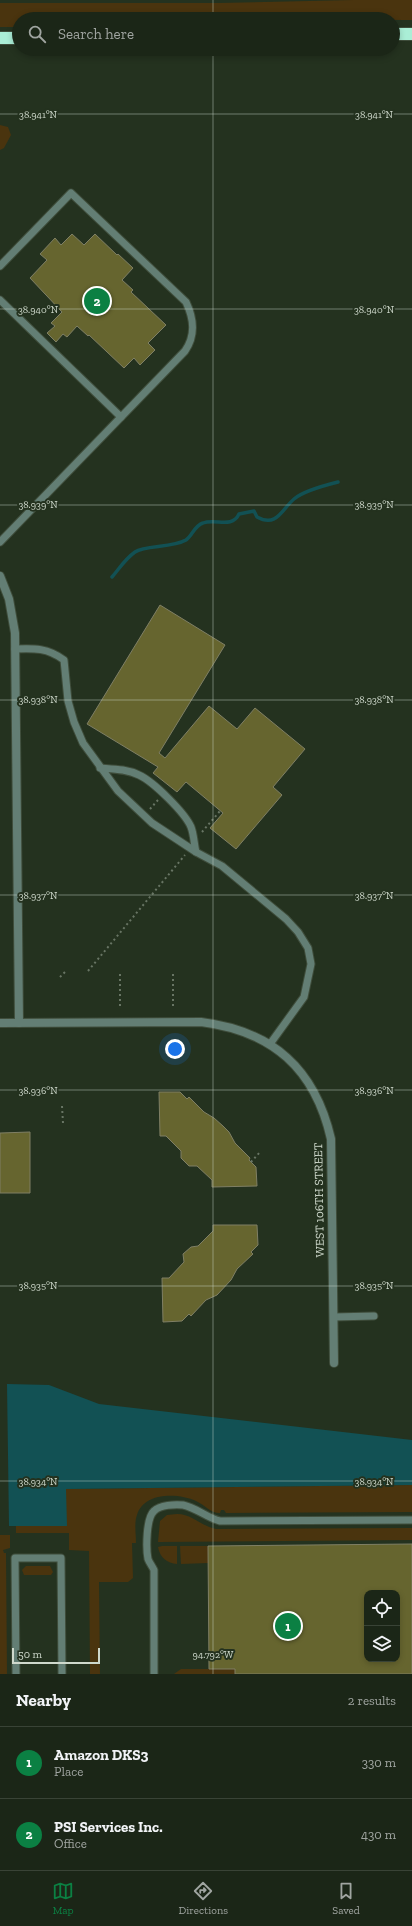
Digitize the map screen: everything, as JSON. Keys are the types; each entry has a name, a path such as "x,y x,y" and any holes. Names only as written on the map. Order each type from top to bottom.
{"highway":[{"path":"400,34 412,34"}],"street":[{"path":"0,576 9,599 13,616 15,648 19,1023"},
{"name":"WEST 106TH STREET","path":"0,1023 201,1022 241,1029 280,1051 307,1080 319,1099 326,1117 330,1139 332,1163 334,1363"}],"lane":[{"path":"0,266 71,193 186,302 193,321 190,344 186,351 0,542"},
{"path":"0,300 121,417"},
{"path":"15,648 38,648 54,652 64,660 68,701 74,722 83,743 118,791 152,823 196,852 222,866 286,919 298,932 308,948 311,964 304,996 270,1044"},
{"path":"100,768 121,770 140,776 163,794 184,813 191,828 196,852"},
{"path":"334,1317 374,1316"},
{"path":"154,1674 154,1570 148,1558 147,1527 149,1518 154,1511 163,1507 184,1505 211,1519 220,1521 412,1520"},
{"path":"16,1674 15,1558 61,1558 62,1674"}],"path":[{"path":"199,836 220,811"},
{"path":"88,971 186,855"},
{"path":"60,977 66,971"},
{"path":"120,971 120,1006"},
{"path":"173,971 173,1006"},
{"path":"62,1106 63,1123"},
{"path":"251,1162 260,1152"}],"shaded area":[{"path":"412,0 412,20 400,20 400,12 12,12 12,27 0,27 0,3 220,3"},
{"path":"0,125 8,127 11,135 4,148 0,150"},
{"path":"412,1485 412,1512 226,1513 224,1510 221,1510 220,1513 216,1513 189,1498 162,1496 147,1502 141,1507 136,1518 136,1543 132,1543 133,1578 128,1582 99,1582 100,1674 90,1674 89,1551 69,1550 69,1533 16,1533 16,1526 66,1526 66,1489"},
{"path":"177,1514 187,1516 216,1529 412,1528 412,1540 158,1542 160,1521 167,1515"},
{"path":"0,1535 10,1535 10,1548 3,1550 4,1553 6,1553 7,1674 0,1674"},
{"path":"177,1546 177,1564 167,1561 162,1557 158,1547"},
{"path":"180,1546 208,1546 208,1563 181,1564"},
{"path":"26,1566 50,1566 53,1572 51,1575 24,1575 22,1570"},
{"path":"181,1669 235,1669 235,1674 174,1674"}],"water":[{"path":"7,1384 49,1385 99,1404 412,1440 412,1485 66,1489 67,1526 9,1526"}],"building":[{"path":"72,234 84,245 95,234 133,268 122,280 133,290 131,292 166,325 148,343 155,350 140,365 134,358 124,368 89,335 88,336 77,326 67,337 63,334 56,342 47,333 55,326 51,323 62,312 30,278 47,260 40,254 55,238 61,245"},
{"path":"160,605 225,645 159,753 165,758 209,706 237,729 255,708 305,749 273,787 282,795 236,849 210,828 223,813 186,782 177,792 153,773 158,767 87,724"},
{"path":"159,1092 180,1092 187,1099 189,1097 204,1112 223,1126 229,1132 235,1143 250,1158 249,1160 256,1167 257,1186 212,1187 212,1180 197,1166 189,1166 181,1158 181,1151 166,1136 160,1136"},
{"path":"30,1132 30,1193 0,1193 0,1133"},
{"path":"213,1225 257,1225 258,1245 251,1252 253,1254 237,1269 231,1280 217,1295 206,1300 191,1316 189,1314 182,1321 163,1322 162,1278 169,1278 184,1262 183,1254 191,1247 198,1246 213,1231"},
{"path":"412,1544 412,1674 235,1674 235,1669 209,1669 208,1546"}],"waterway":[{"path":"112,577 125,561 135,552 145,548 180,543 186,540 200,524 208,522 228,522 232,521 239,514 254,511 257,517 264,520 274,519 294,499 303,493 338,482"}],"place":[{"name":"PSI Services Inc.","path":"97,301"},
{"name":"Amazon DKS3","path":"288,1626"}]}
